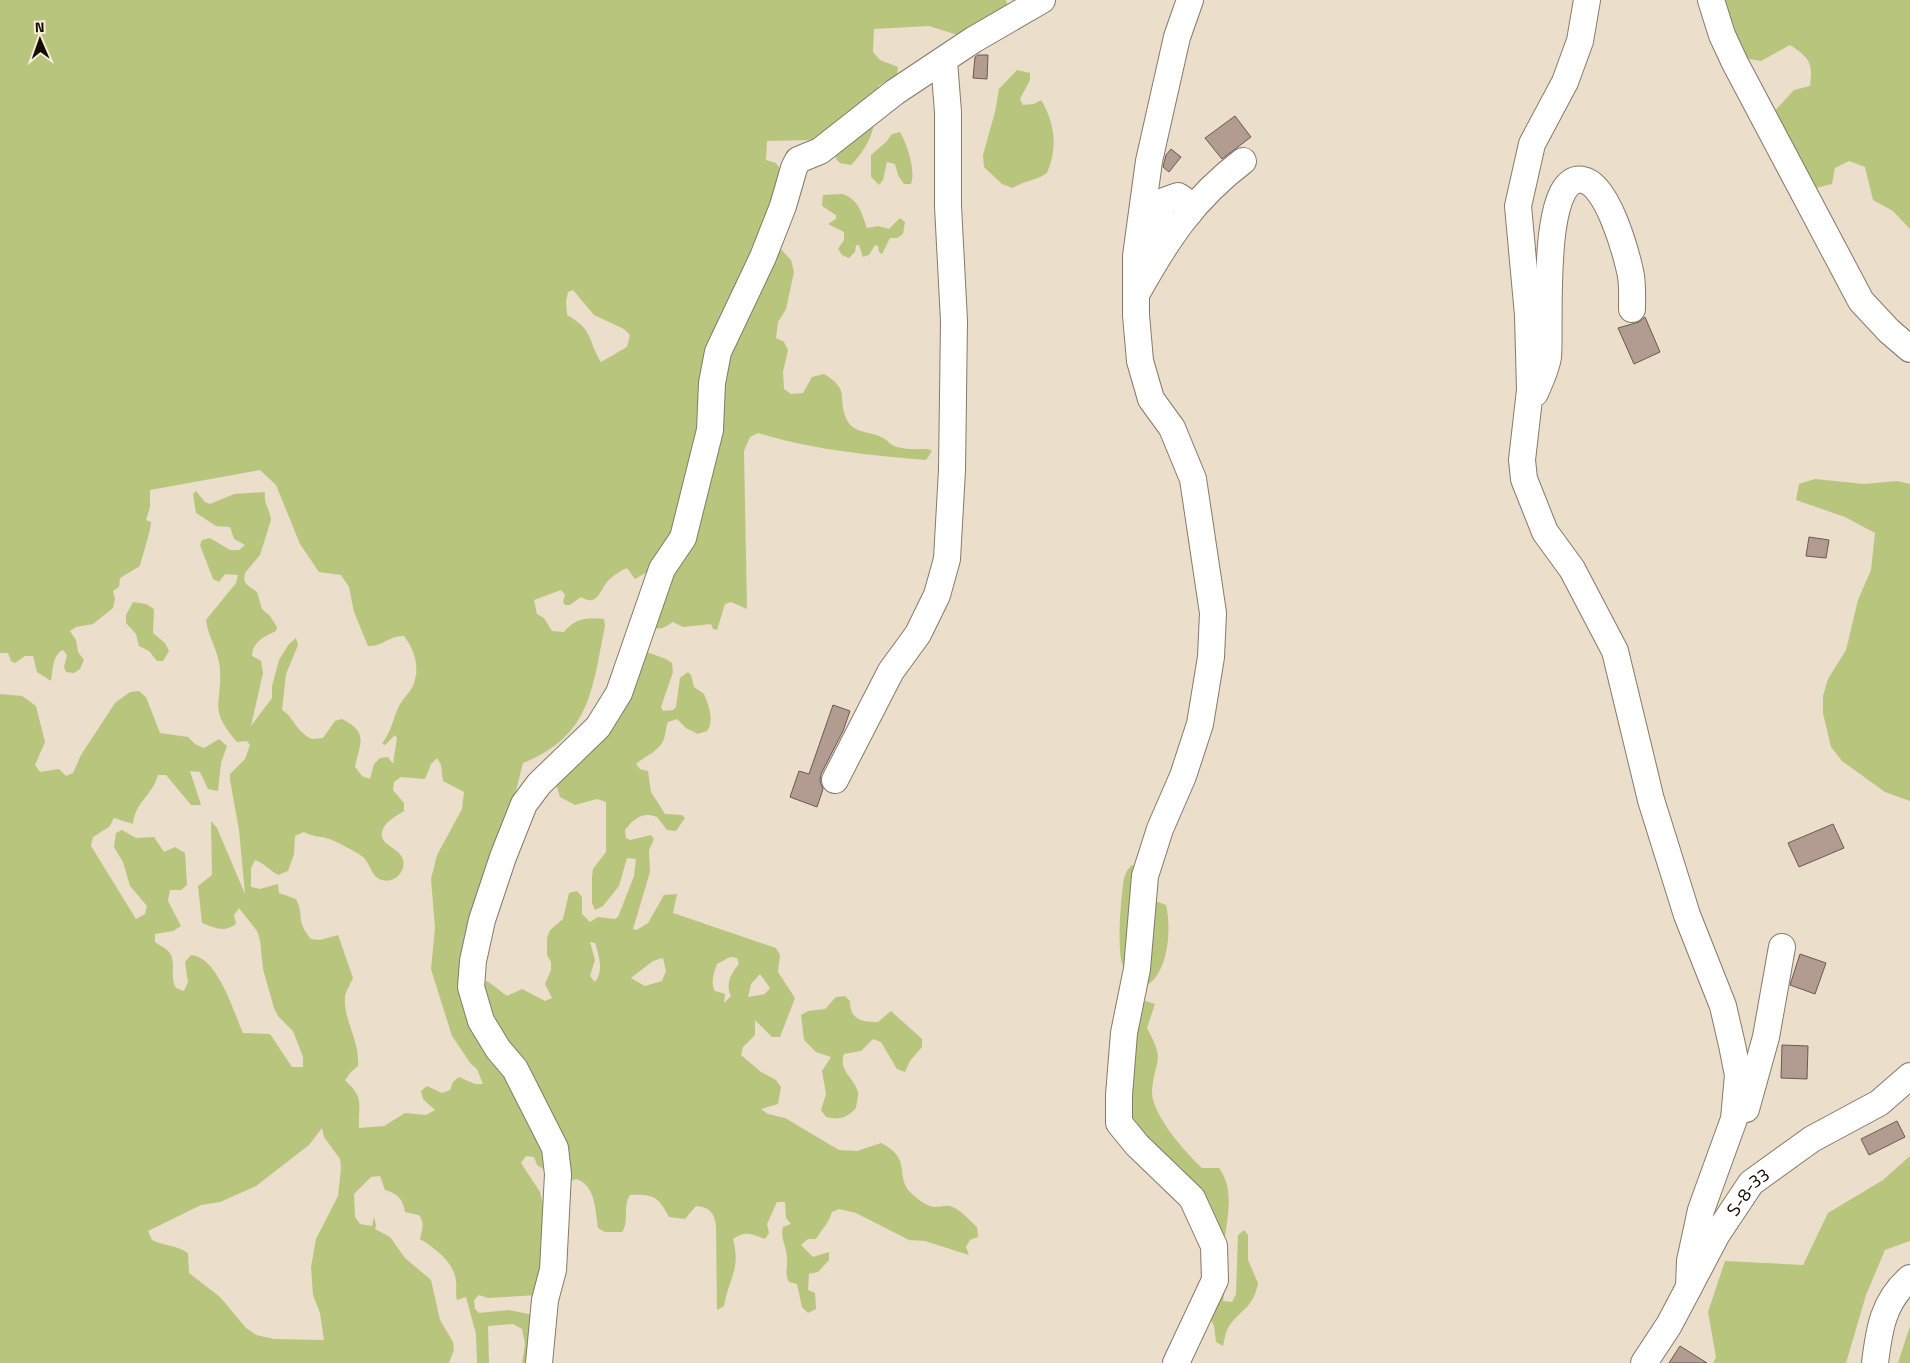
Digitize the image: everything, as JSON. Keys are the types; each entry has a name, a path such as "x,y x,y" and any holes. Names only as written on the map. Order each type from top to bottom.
{"street":[{"path":"539,1363 545,1300 553,1270 558,1174 555,1148 515,1069 498,1049 481,1021 471,987 473,961 482,920 503,857 524,804 539,784 598,726 619,693 662,569 683,538 710,430 712,383 718,352 763,257 783,206 798,160 820,152 895,92 944,61 972,40 1042,0"},
{"path":"1176,1363 1215,1280 1214,1246 1192,1198 1137,1145 1119,1123 1119,1095 1124,1033 1137,969 1145,876 1160,830 1183,776 1200,724 1211,656 1213,613 1193,479 1172,428 1151,399 1140,361 1136,296 1136,256 1149,161 1177,36 1190,0"},
{"path":"1587,0 1580,40 1565,82 1532,144 1518,206 1528,315 1530,390 1522,460 1527,488 1545,532 1572,569 1614,651 1651,800 1687,915 1722,1006 1738,1075 1734,1119 1701,1210 1690,1261 1690,1287"},
{"path":"1712,0 1722,35 1735,63 1822,224 1857,294 1889,331 1910,348"},
{"path":"836,780 892,671 918,634 937,595 947,559 952,470 954,321 948,206 948,112 944,61"},
{"path":"1136,296 1160,252 1158,213 1164,201 1178,196 1184,200 1189,213 1216,182 1243,161"},
{"path":"1528,407 1548,360 1549,249 1560,198 1565,186 1572,182 1583,179 1596,186 1605,199 1631,272 1632,308"},
{"path":"1726,1142 1748,1106 1766,1037 1782,947"},
{"name":"Տ-8-33","path":"1644,1363 1690,1287 1717,1234 1751,1183 1812,1139 1880,1103 1910,1076"},
{"path":"1875,1363 1880,1322 1900,1287 1910,1278"}],"green space":[{"path":"0,0 1006,0 1008,8 964,37 929,26 874,29 873,52 880,60 898,67 897,75 878,86 882,91 829,134 809,140 767,141 766,160 776,163 780,169 774,242 791,260 794,272 786,309 778,322 776,338 784,342 788,350 783,372 784,389 791,394 803,393 812,377 824,374 833,380 841,390 844,412 847,420 853,427 883,438 897,447 928,449 932,451 926,460 820,448 758,433 750,437 744,451 747,609 731,602 725,604 717,630 713,629 711,624 683,627 673,622 663,628 653,629 654,568 635,579 627,568 624,569 611,578 597,597 591,600 581,597 570,605 565,605 563,602 565,595 561,590 534,600 537,614 544,618 552,631 564,632 577,621 587,619 604,619 605,626 596,670 585,708 563,739 546,752 523,763 465,990 549,1163 543,1169 537,1165 534,1157 526,1156 521,1163 540,1192 545,1212 538,1295 488,1298 479,1295 474,1300 475,1309 479,1313 509,1310 533,1315 533,1363 522,1363 525,1344 522,1329 513,1324 488,1326 489,1363 477,1363 476,1334 466,1297 457,1300 456,1281 452,1268 443,1256 420,1239 422,1230 421,1218 419,1215 405,1212 399,1198 385,1190 380,1176 371,1177 354,1194 355,1217 360,1224 372,1226 374,1217 375,1229 390,1237 405,1258 431,1280 440,1320 453,1342 454,1350 449,1363 0,1363 0,694 22,696 36,706 45,742 35,765 40,772 59,769 66,776 73,773 81,755 115,703 130,692 139,691 146,697 160,733 188,737 195,744 204,748 219,739 227,746 221,763 218,791 208,789 200,772 190,771 201,805 191,805 166,775 158,775 152,788 140,804 134,816 133,824 114,818 109,827 93,837 91,846 136,919 145,914 147,906 130,886 123,862 114,847 116,833 122,830 136,838 154,837 164,852 175,847 185,853 187,885 181,890 170,890 168,901 181,926 173,931 155,934 155,942 166,949 171,956 173,979 176,988 184,991 188,982 185,962 191,955 201,958 217,975 243,1033 270,1034 292,1067 303,1067 303,1057 293,1031 278,1016 274,1008 263,969 260,940 257,931 239,908 234,915 236,924 232,927 219,929 202,923 198,886 212,875 211,821 217,828 245,894 239,830 230,774 245,759 250,745 247,741 237,742 222,722 219,714 220,669 206,620 236,583 238,575 225,574 219,582 213,579 200,545 202,540 210,538 230,550 239,550 245,545 234,539 230,527 216,526 196,513 193,494 196,491 205,502 210,504 234,494 265,492 271,520 260,555 245,573 244,579 246,584 257,592 262,609 270,616 277,627 276,631 264,637 254,647 252,656 261,661 263,673 251,726 272,698 272,686 279,660 289,644 296,638 298,645 286,674 282,710 306,736 312,739 323,738 335,721 342,719 351,724 359,734 360,739 355,767 362,776 370,779 374,764 380,758 388,757 393,764 397,738 395,735 385,745 382,744 399,706 413,686 416,677 416,664 411,646 404,636 394,637 378,645 368,646 354,612 349,587 341,575 319,572 300,544 276,485 260,470 150,490 150,507 146,520 151,522 151,525 140,566 120,578 119,587 113,591 115,599 113,608 93,624 76,627 70,631 76,640 78,652 84,660 80,669 74,673 66,672 64,667 67,655 63,650 59,652 55,659 51,681 37,672 33,656 25,656 15,663 11,661 8,653 0,653","holes":["573,290 594,315 624,329 630,335 627,347 601,362 586,330 576,320 567,315 566,301 568,292","437,758 441,765 443,781 464,792 462,809 437,855 431,879 435,928 431,969 452,1036 471,1064 477,1069 483,1084 475,1084 459,1077 453,1082 450,1090 442,1093 427,1086 421,1091 423,1099 435,1110 426,1115 405,1113 384,1126 359,1128 358,1097 345,1080 358,1066 357,1047 345,1005 345,996 353,978 338,935 320,940 311,939 303,927 296,899 279,893 278,884 260,889 251,887 251,868 255,860 278,875 288,871 294,854 295,836 304,832 332,840 361,855 378,878 387,881 396,878 402,871 402,857 383,840 382,836 383,828 388,822 404,811 404,803 393,790 394,782 401,777 425,779 431,764","322,1128 324,1137 340,1159 341,1168 338,1196 316,1239 311,1267 313,1295 320,1313 324,1340 274,1339 256,1335 246,1328 220,1297 189,1273 188,1253 179,1248 152,1240 148,1231 201,1205 220,1202 256,1186 309,1145"]},
{"path":"1717,0 1910,0 1910,229 1893,211 1873,200 1865,167 1849,161 1835,168 1832,184 1816,188 1772,114 1794,90 1810,86 1811,72 1809,62 1790,45 1761,61 1744,58"},
{"path":"1017,70 1030,73 1030,80 1020,99 1023,105 1034,104 1041,100 1052,127 1054,145 1047,173 1013,188 1002,184 984,167 983,155 995,112 999,89"},
{"path":"875,115 871,136 861,154 851,165 840,163 836,159 837,141"},
{"path":"900,132 912,165 911,184 904,184 898,175 895,164 887,162 883,180 879,185 871,177 871,155 892,134"},
{"path":"843,194 856,204 867,228 878,226 889,229 900,218 905,222 903,234 897,238 890,238 882,254 879,252 878,246 875,245 869,255 863,257 859,245 856,245 855,252 849,258 842,255 838,249 844,240 844,232 828,224 836,219 836,215 822,206 823,195"},
{"path":"1815,479 1864,484 1897,481 1910,484 1910,801 1885,792 1842,761 1831,747 1823,713 1823,696 1828,679 1846,650 1858,600 1871,570 1875,533 1845,517 1796,500 1799,484"},
{"path":"133,602 146,604 154,609 153,633 165,643 169,651 163,661 157,661 149,651 139,646 136,634 126,623 126,615"},
{"path":"644,651 672,663 673,672 661,707 663,711 673,710 676,707 680,678 688,672 691,675 694,687 704,694 709,707 711,718 707,731 698,734 686,728 677,719 668,722 661,745 636,764 640,769 648,771 651,792 665,814 682,815 685,818 676,831 667,830 657,817 652,815 635,819 625,830 626,838 630,840 651,835 654,839 649,850 650,872 633,929 637,930 648,923 664,895 677,894 673,913 776,948 780,955 778,972 795,998 780,1037 772,1037 755,1020 755,1035 743,1047 741,1055 761,1072 776,1080 781,1087 778,1104 761,1109 768,1114 785,1118 839,1150 857,1151 881,1143 891,1149 900,1161 906,1187 913,1195 931,1207 954,1207 977,1227 978,1237 970,1240 966,1247 969,1255 925,1241 909,1240 856,1213 839,1209 832,1212 816,1239 808,1239 801,1245 813,1257 829,1252 829,1260 818,1272 809,1274 808,1290 815,1293 816,1309 808,1313 802,1307 797,1284 789,1282 787,1276 787,1255 782,1231 783,1227 791,1224 786,1218 785,1202 777,1202 767,1224 769,1233 765,1239 752,1234 741,1234 733,1239 736,1258 735,1266 724,1306 717,1310 716,1226 713,1214 708,1209 696,1206 685,1219 669,1217 662,1205 654,1198 644,1195 630,1195 626,1204 626,1223 622,1232 605,1232 598,1228 591,1192 583,1182 576,1179 568,1182 505,1054 480,986 487,981 507,996 522,989 545,1001 552,998 545,984 551,970 551,962 547,955 547,938 550,930 563,919 569,893 577,891 582,897 582,914 590,922 598,917 615,919 618,917 634,876 636,859 627,858 619,886 603,906 595,910 592,903 592,877 593,869 606,852 606,802 597,799 575,805 560,797 556,784","holes":["590,942 595,943 600,963 598,978 595,982 590,976 595,960","730,957 737,958 739,964 730,979 729,992 731,996 724,1003 725,994 715,991 713,984 717,964","663,958 666,971 662,981 645,986 631,978 653,961","760,974 770,988 765,994 748,997 751,984"]},
{"path":"1132,865 1138,868 1150,899 1166,905 1168,913 1168,943 1160,971 1143,988 1136,986 1123,966 1120,945 1124,878"},
{"path":"845,996 850,1001 852,1012 858,1019 878,1022 891,1011 922,1039 922,1047 910,1061 905,1072 897,1069 881,1042 873,1039 861,1051 844,1054 843,1065 858,1092 856,1108 846,1116 831,1118 826,1117 821,1110 826,1094 822,1071 831,1057 816,1052 804,1040 801,1015 808,1011 825,1009 836,997"},
{"path":"1146,1001 1155,1004 1147,1028 1158,1054 1153,1080 1153,1100 1163,1122 1187,1153 1202,1168 1219,1168 1224,1176 1229,1201 1225,1237 1217,1236 1129,1130 1138,1006"},
{"path":"1910,1156 1910,1241 1885,1250 1866,1295 1846,1363 1713,1363 1716,1357 1708,1312 1725,1261 1803,1265 1828,1213 1883,1180"},
{"path":"1244,1230 1248,1235 1248,1260 1258,1283 1256,1292 1249,1305 1235,1318 1227,1330 1223,1346 1216,1342 1214,1326 1210,1318 1223,1262 1228,1269 1223,1301 1232,1302 1236,1294 1238,1235"},
{"path":"1910,1326 1910,1363 1898,1363"}],"building":[{"path":"978,55 988,55 987,79 973,78 975,57"},
{"path":"1235,116 1251,137 1222,159 1205,138"},
{"path":"1171,149 1181,157 1169,172 1163,167 1166,155"},
{"path":"1645,317 1660,352 1634,364 1618,328 1639,322"},
{"path":"1809,537 1829,540 1826,558 1806,556"},
{"path":"833,705 850,711 843,731 821,774 820,781 823,789 817,807 790,797 799,771 809,774"},
{"path":"1833,824 1844,848 1799,867 1788,843"},
{"path":"1800,954 1826,963 1815,994 1790,985"},
{"path":"1782,1045 1808,1046 1807,1079 1781,1078"},
{"path":"1897,1121 1905,1137 1869,1155 1861,1139"},
{"path":"1680,1346 1707,1363 1669,1363"}]}
